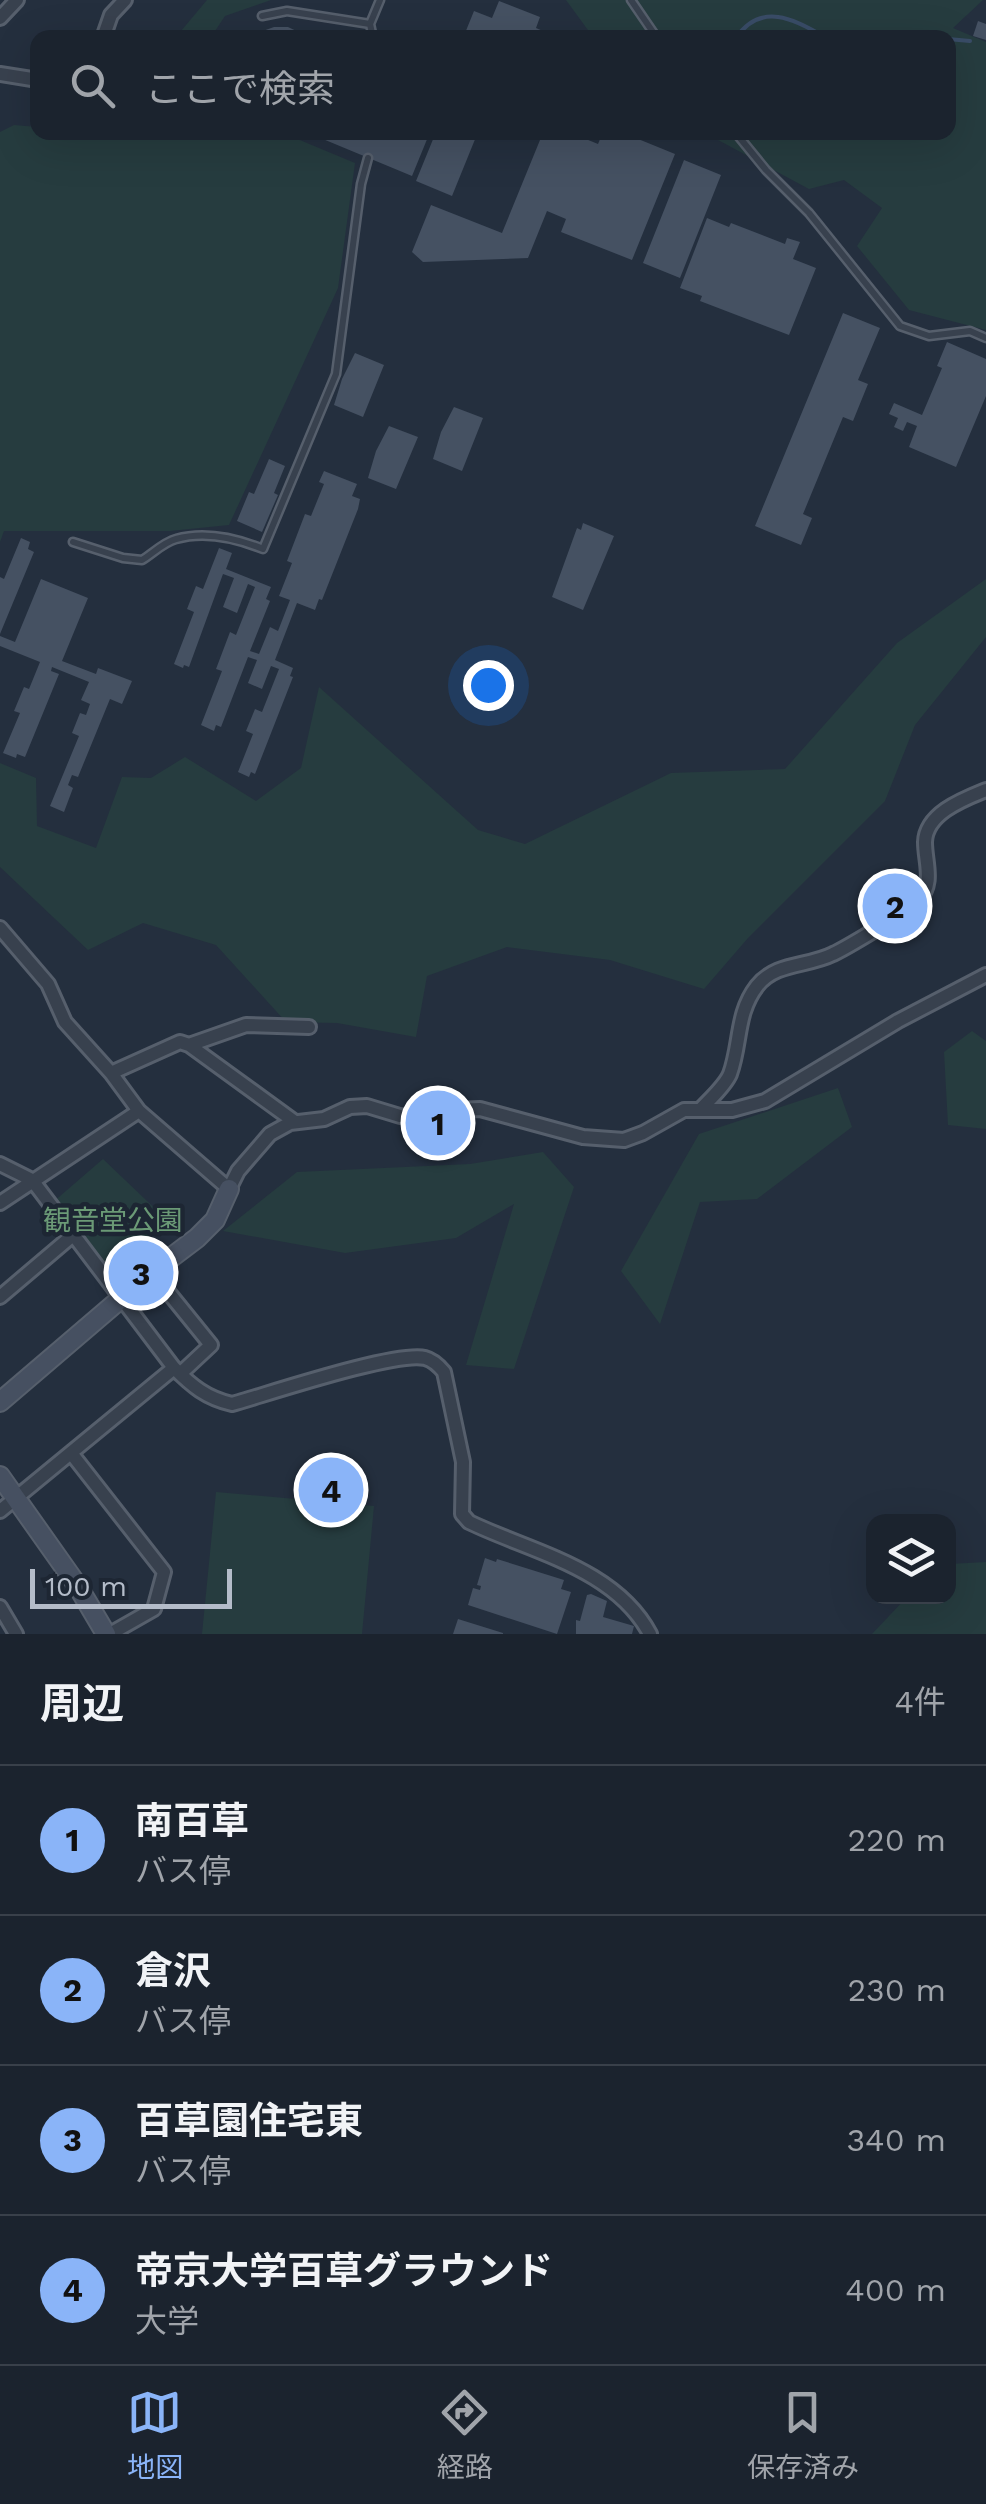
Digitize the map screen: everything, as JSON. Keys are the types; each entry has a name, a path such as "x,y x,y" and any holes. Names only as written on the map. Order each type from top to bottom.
{"street":[{"path":"0,18 17,0"},
{"path":"106,30 111,15 125,0"},
{"path":"0,74 30,79"},
{"path":"701,1110 730,1076 740,1017 765,977 832,956 918,901 928,881 924,838 935,820 955,803 986,790"},
{"path":"0,928 48,984 65,1022 139,1111 228,1189"},
{"path":"0,1402 197,1238 214,1220 238,1172 270,1134 295,1122 324,1119 350,1107 366,1106 400,1116 425,1117 480,1109 583,1137 624,1140 644,1134 684,1110 732,1110 765,1101 986,975"},
{"path":"189,1045 246,1025 309,1027"},
{"path":"111,1073 180,1042 295,1122"},
{"path":"0,1203 139,1111"},
{"path":"0,1164 32,1180 178,1371 214,1400 232,1404 394,1360 424,1358 437,1364 444,1372 460,1442 462,1514 470,1522 573,1566 604,1584 650,1634"},
{"path":"0,1296 72,1235"},
{"path":"0,1512 210,1345 152,1272"},
{"path":"0,1476 108,1634 154,1609 164,1572 71,1453"},
{"path":"0,1607 16,1634"}],"lane":[{"path":"371,30 380,0"},
{"path":"631,0 652,30"},
{"path":"262,16 288,11 370,24"},
{"path":"742,140 809,213 900,326 929,336 970,331 986,338"},
{"path":"73,542 122,558 142,560 174,539 209,536 242,540 263,548 336,374 360,184 368,158"}],"green space":[{"path":"207,0 271,0 225,16 216,30 182,30"},
{"path":"566,0 983,0 953,28 986,42 986,330 909,310 857,246 882,208 844,180 809,189 718,140 956,140 956,30 588,30"},
{"path":"14,125 30,126 30,140 300,140 355,163 338,288 229,525 170,531 4,531 0,542 0,132"},
{"path":"986,579 986,637 915,725 885,801 748,938 704,989 610,960 507,947 427,976 416,1037 337,1023 286,1022 216,945 143,923 88,950 0,867 0,763 36,778 37,826 96,848 122,777 151,778 185,757 256,801 301,768 319,687 478,830 525,844 671,773 785,769 897,643"},
{"path":"972,1031 986,1041 986,1129 948,1125 944,1052"},
{"path":"838,1088 852,1127 757,1199 700,1202 660,1324 621,1271 699,1134"},
{"path":"543,1152 574,1187 514,1369 466,1365 514,1204 456,1238 345,1253 223,1231 297,1172 470,1164"},
{"name":"観音堂公園","path":"103,1159 168,1221 107,1275 52,1203"},
{"path":"216,1492 374,1506 362,1634 202,1634"},
{"path":"986,1562 986,1634 872,1634 900,1604 956,1604 956,1564"}],"building":[{"path":"499,1 540,17 536,28 541,30 466,30 474,11 492,18"},
{"path":"978,21 986,24 986,40 973,36"},
{"path":"288,27 294,30 266,30"},
{"path":"325,140 427,140 412,176"},
{"path":"433,140 475,140 452,196 416,181"},
{"path":"540,140 588,140 598,144 600,140 641,140 675,154 632,260 561,232 566,219 547,211 528,258 423,262 412,252 431,205 502,233"},
{"path":"684,160 721,175 680,278 643,263"},
{"path":"707,218 785,244 787,238 800,242 793,259 816,268 789,335 700,301 702,296 680,288"},
{"path":"843,313 880,328 858,380 868,384 853,421 843,417 803,514 812,518 801,545 755,526"},
{"path":"947,342 986,359 986,396 956,467 909,447 917,426 907,422 903,431 894,427 898,418 889,414 894,403 922,415 942,368 937,366"},
{"path":"355,353 384,365 363,417 334,405"},
{"path":"454,407 483,418 462,471 433,459"},
{"path":"389,426 418,437 396,489 368,478"},
{"path":"269,459 285,466 262,532 237,521"},
{"path":"324,471 357,484 352,496 360,499 358,509 322,600 319,599 315,610 297,603 275,660 293,668 293,677 255,774 251,772 249,777 238,772 253,734 246,731 255,709 262,712 279,669 271,666 262,689 248,683 257,660 248,657 221,727 216,725 214,731 201,725 222,671 216,669 230,632 236,635 255,587 248,584 237,613 223,607 234,578 223,574 189,667 183,668 174,664 194,612 187,609 196,586 203,589 219,548 232,553 226,569 271,587 266,599 270,601 250,651 259,654 270,627 278,631 290,600 279,596 292,563 287,561 305,514 311,516 324,484 319,482"},
{"path":"583,523 614,536 583,610 552,597 577,528 581,530"},
{"path":"21,538 30,542 28,549 34,552 0,634 0,577 4,579"},
{"path":"41,579 88,598 62,661 96,674 98,668 132,681 122,704 110,699 78,777 72,775 68,785 73,788 64,812 50,806 79,736 72,733 80,713 86,715 90,704 81,700 89,682 52,667 51,671 59,674 25,757 3,753 20,713 14,711 40,662 0,646 0,636 15,642"},
{"path":"485,1558 564,1580 561,1589 571,1592 557,1634 468,1605 473,1588 480,1590 477,1585"},
{"path":"587,1595 607,1601 603,1617 634,1626 632,1634 576,1634 576,1620 580,1621"},
{"path":"458,1619 503,1633 503,1634 453,1634"}],"waterway":[{"path":"743,30 767,17 790,20 812,30"},
{"path":"956,40 970,41"}],"place":[{"name":"倉沢","path":"895,906"},
{"name":"南百草","path":"438,1123"},
{"name":"百草園住宅東","path":"141,1273"},
{"name":"帝京大学百草グラウンド","path":"331,1490"}]}
